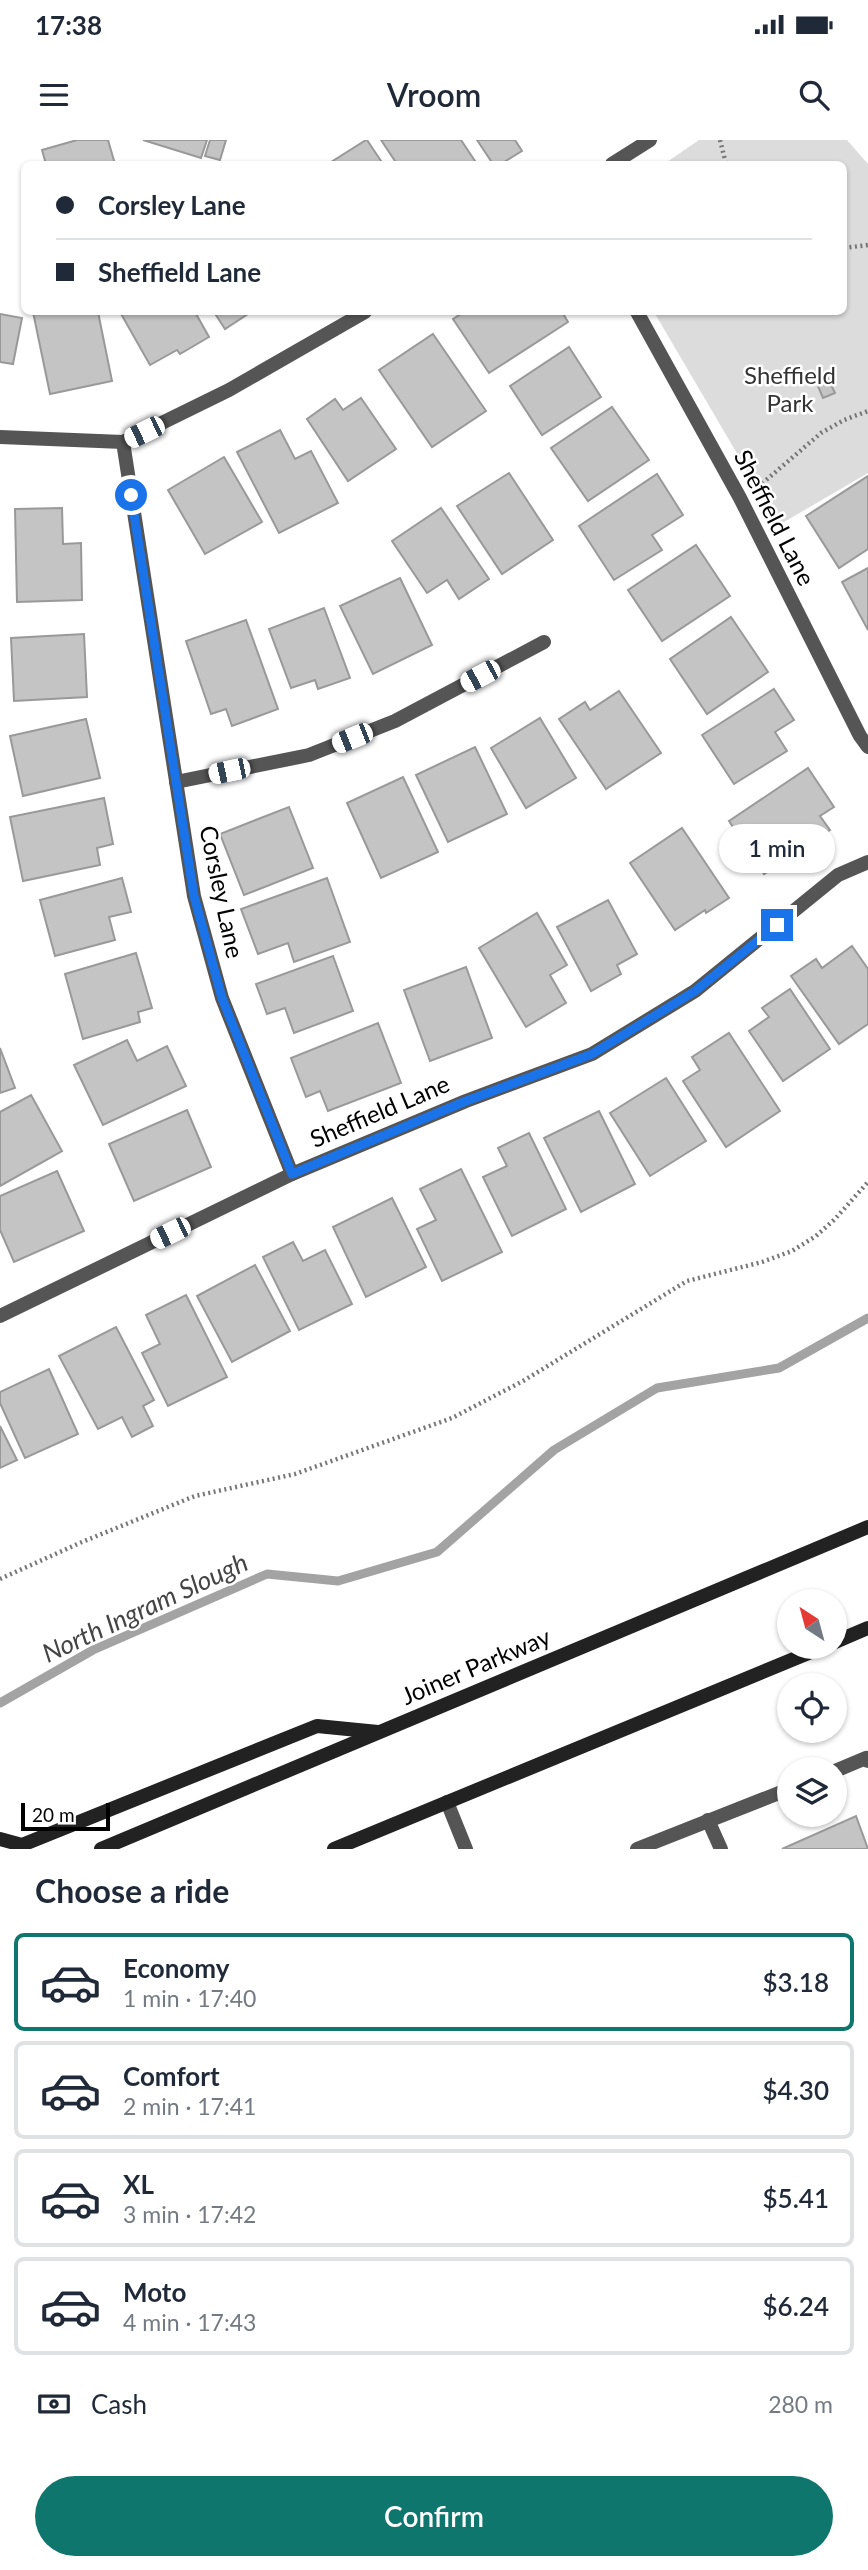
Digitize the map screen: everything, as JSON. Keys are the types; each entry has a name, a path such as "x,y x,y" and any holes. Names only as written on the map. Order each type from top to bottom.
{"main road":[{"name":"Joiner Parkway","path":"101,1849 868,1527"},
{"path":"847,1637 868,1628"},
{"path":"334,1849 794,1659"},
{"path":"0,1839 22,1844 317,1726 380,1732"}],"street":[{"path":"617,161 650,140"},
{"path":"0,437 123,442 229,390 360,315"},
{"name":"Sheffield Lane","path":"639,315 740,498 868,747"},
{"name":"Corsley Lane","path":"123,442 194,896 222,998 292,1174"},
{"path":"176,782 309,755 396,721 544,642"},
{"name":"Sheffield Lane","path":"0,1316 292,1174 466,1101 592,1054 695,991 838,876 868,862"},
{"path":"847,1765 866,1758 868,1761"},
{"path":"638,1849 777,1793"},
{"path":"447,1802 466,1849"},
{"path":"708,1821 721,1849"}],"path":[{"path":"720,140 725,161"},
{"path":"847,248 868,245"},
{"path":"740,498 767,482 787,461 821,433 868,411"},
{"path":"0,1579 195,1496 295,1474 452,1418 523,1381 687,1281 762,1262 792,1251 816,1236 835,1219 868,1182"}],"green space":[{"name":"Sheffield Park","path":"699,140 847,140 868,164 868,473 779,525 656,315 847,315 847,161 668,161"}],"building":[{"path":"77,140 108,140 114,161 45,161 42,150"},
{"path":"143,140 207,140 201,158"},
{"path":"210,140 226,140 220,160 205,156"},
{"path":"366,140 381,161 333,161"},
{"path":"381,140 461,140 475,161 395,161"},
{"path":"477,140 515,140 522,151 506,161 491,161"},
{"path":"0,314 22,318 13,364 0,362"},
{"path":"34,315 99,315 112,381 50,394"},
{"path":"122,315 197,315 209,337 180,354 177,350 150,365"},
{"path":"216,315 246,315 225,329"},
{"path":"459,315 564,315 568,322 489,373 453,319"},
{"path":"433,334 486,411 432,447 379,370"},
{"path":"569,347 601,397 542,435 510,386"},
{"path":"825,372 835,393 823,398 814,377"},
{"path":"361,398 396,449 348,481 307,419 335,399 343,410"},
{"path":"612,407 649,460 588,501 551,448"},
{"path":"280,430 295,459 311,451 338,503 279,533 237,452"},
{"path":"224,457 262,522 205,554 168,490"},
{"path":"509,473 553,540 502,574 457,506"},
{"path":"657,474 683,515 652,535 662,550 614,580 579,526"},
{"path":"868,476 868,549 839,568 806,516"},
{"path":"62,508 63,544 81,543 82,600 17,602 15,509"},
{"path":"441,508 489,579 459,599 447,580 427,593 392,541"},
{"path":"696,545 730,596 662,641 628,590"},
{"path":"868,568 868,630 842,582"},
{"path":"400,578 432,645 373,674 340,606"},
{"path":"324,608 350,678 318,689 315,680 291,688 269,629"},
{"path":"731,617 768,672 707,714 670,659"},
{"path":"246,620 278,709 232,726 226,709 211,714 186,641"},
{"path":"84,634 87,697 14,701 11,638"},
{"path":"774,689 794,720 775,732 787,751 734,784 702,735"},
{"path":"619,691 661,753 606,789 559,719 585,702 590,710"},
{"path":"540,718 576,778 526,808 491,748"},
{"path":"86,719 100,778 23,796 10,736"},
{"path":"475,747 507,814 448,842 416,775"},
{"path":"808,768 834,807 820,816 830,830 764,874 729,821"},
{"path":"403,777 438,852 381,878 347,803"},
{"path":"104,798 113,844 97,848 100,865 23,881 10,817"},
{"path":"289,807 313,868 244,895 220,834"},
{"path":"682,828 729,898 675,930 630,863"},
{"path":"122,878 131,912 109,917 115,940 55,956 40,900"},
{"path":"327,878 350,942 294,962 288,943 258,954 241,909"},
{"path":"608,900 637,954 617,965 621,974 591,991 557,927"},
{"path":"537,913 567,965 550,975 566,1003 526,1027 479,948"},
{"path":"852,946 868,969 868,1024 839,1044 791,976 816,959 822,968"},
{"path":"136,953 152,1008 138,1012 140,1022 83,1039 65,974"},
{"path":"333,956 353,1011 294,1033 285,1008 267,1014 256,984"},
{"path":"466,967 492,1038 430,1061 404,990"},
{"path":"790,989 830,1049 783,1081 749,1031 769,1017 762,1008"},
{"path":"378,1023 401,1083 328,1111 320,1091 306,1097 291,1058"},
{"path":"729,1033 780,1111 726,1147 683,1081 700,1070 692,1057"},
{"path":"127,1040 137,1061 167,1046 186,1086 103,1125 74,1065"},
{"path":"0,1048 15,1088 0,1093"},
{"path":"666,1078 706,1141 650,1176 610,1113"},
{"path":"31,1095 62,1151 0,1186 0,1112"},
{"path":"187,1110 211,1167 134,1201 109,1144"},
{"path":"599,1111 635,1184 581,1212 544,1138"},
{"path":"529,1133 566,1209 512,1236 483,1177 507,1166 498,1148"},
{"path":"461,1169 502,1252 442,1281 417,1229 436,1220 420,1189"},
{"path":"57,1171 84,1231 14,1262 0,1230 0,1196"},
{"path":"392,1198 426,1267 366,1297 333,1227"},
{"path":"293,1242 303,1261 325,1250 352,1304 299,1330 263,1257"},
{"path":"255,1265 290,1331 232,1362 197,1296"},
{"path":"186,1295 227,1377 168,1406 142,1353 160,1344 146,1315"},
{"path":"116,1327 154,1400 143,1406 153,1426 132,1437 122,1417 98,1429 59,1356"},
{"path":"49,1369 78,1434 25,1458 0,1403 0,1392"},
{"path":"0,1426 17,1460 0,1468"},
{"path":"856,1816 868,1849 782,1849 831,1827 847,1827 847,1820"}],"waterway":[{"name":"North Ingram Slough","path":"0,1703 93,1650 267,1574 338,1581 437,1552 554,1450 657,1388 779,1368 868,1318"}],"route":[{"path":"131,495 194,896 222,998 292,1174 466,1101 592,1054 695,991 777,925"}]}
